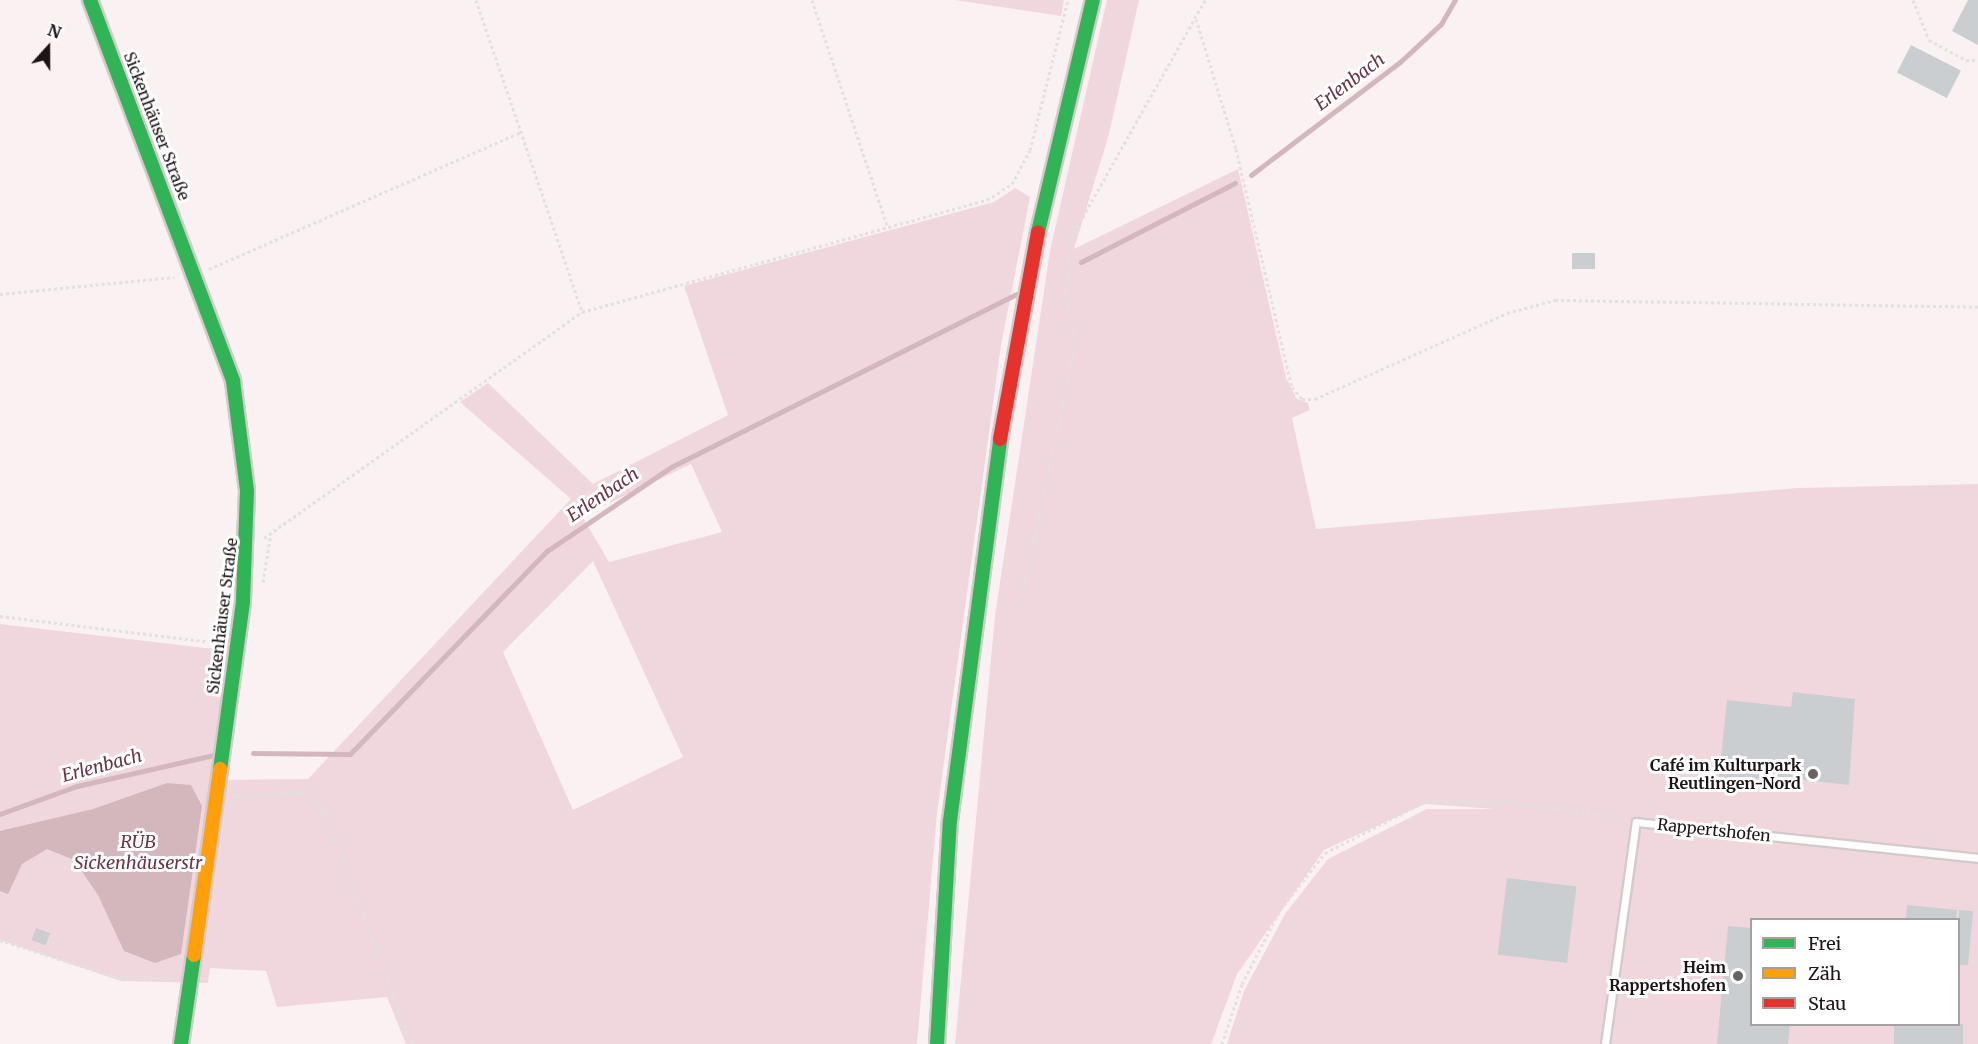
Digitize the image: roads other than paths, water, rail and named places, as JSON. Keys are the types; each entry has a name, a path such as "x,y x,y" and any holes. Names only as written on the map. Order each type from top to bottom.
{"street":[{"name":"Sickenhäuser Straße","path":"90,0 196,274 240,418 247,550 237,645 181,1044"},
{"path":"937,1044 950,821 1001,431 1052,157 1093,0"}],"lane":[{"name":"Rappertshofen","path":"1605,1044 1636,822 1978,858"}],"water":[{"name":"RÜB Sickenhäuserstr","path":"167,783 191,785 202,806 181,954 155,963 124,951 98,895 74,860 47,849 22,864 8,894 0,891 0,831 93,809"}],"waterway":[{"name":"Erlenbach","path":"1251,175 1400,62 1441,24 1455,0"},
{"name":"Erlenbach","path":"1081,262 1235,183"},
{"name":"Erlenbach","path":"253,753 350,754 547,551 671,467 1017,294"},
{"name":"Erlenbach","path":"0,814 77,786 213,755"}],"place":[{"name":"Café im Kulturpark Reutlingen-Nord","path":"1813,774"},
{"name":"Heim Rappertshofen","path":"1738,976"}]}
